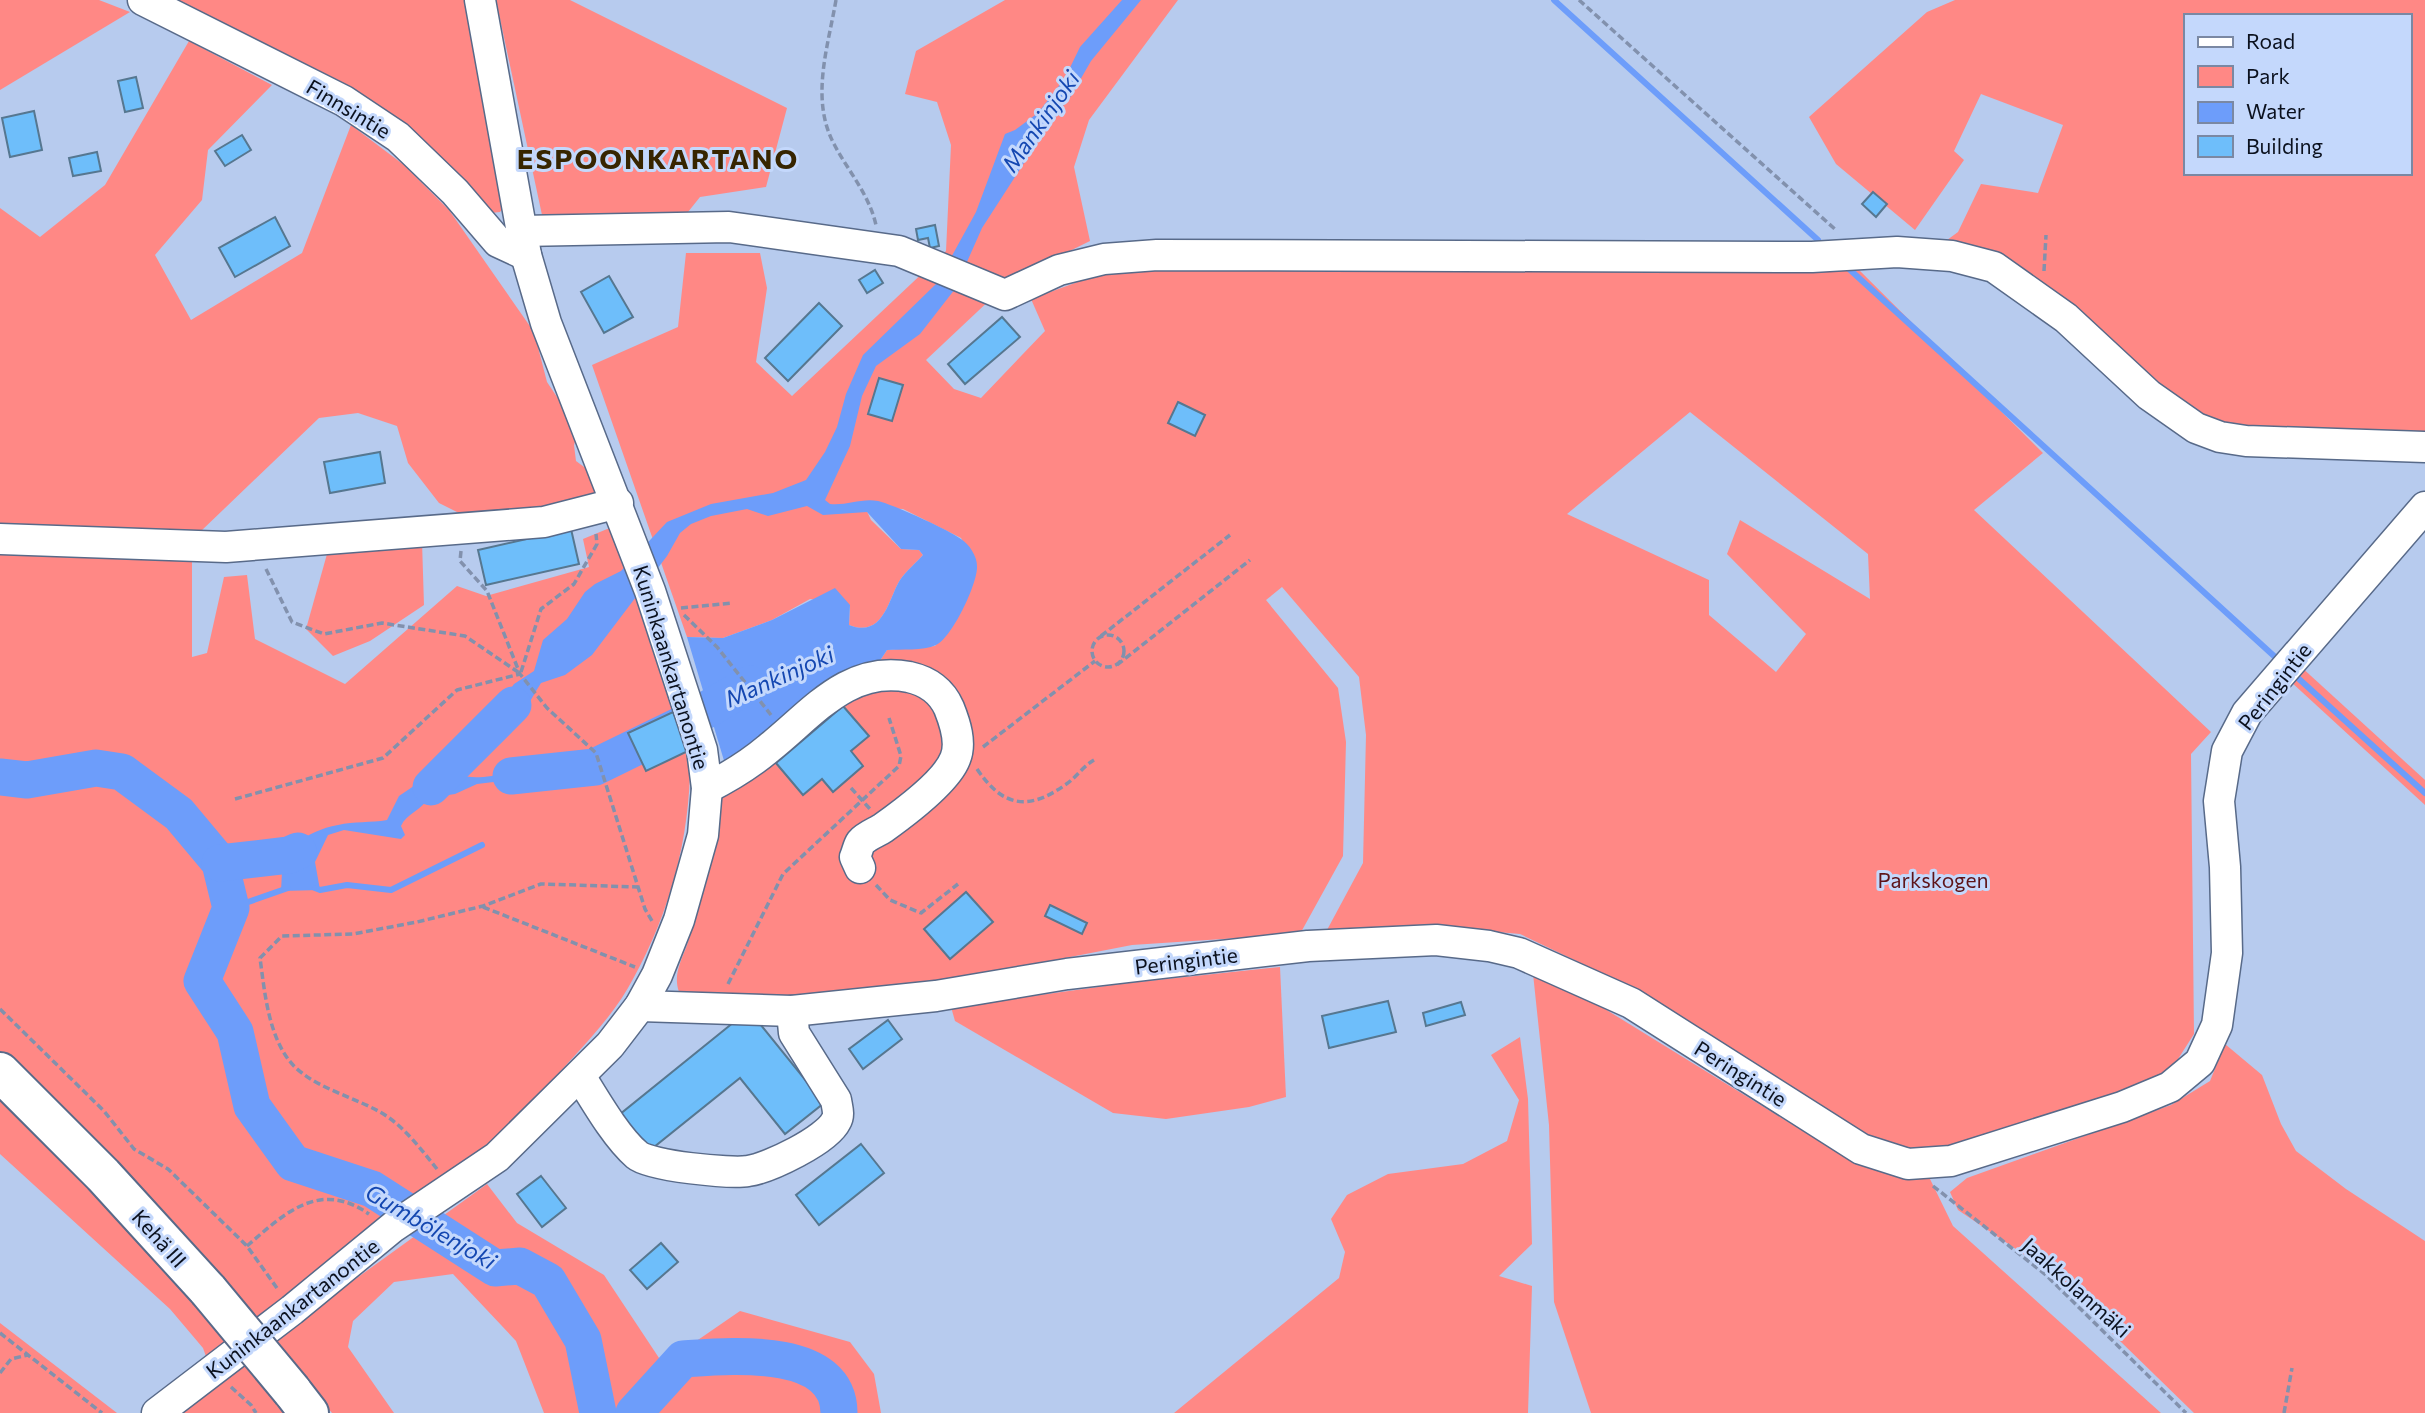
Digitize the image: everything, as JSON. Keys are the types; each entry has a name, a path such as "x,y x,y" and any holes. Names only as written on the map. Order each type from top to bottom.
{"highway":[{"name":"Kehä III","path":"0,1072 103,1175 208,1290 301,1402"}],"street":[{"name":"Finnsintie","path":"143,0 344,101 398,137 455,192 498,242 524,243"},
{"name":"Kuninkaankartanontie","path":"156,1413 292,1310 392,1228 497,1157 610,1045 640,1006 657,975 669,946 703,835 707,788 702,750 618,503 546,323 524,243 480,0"},
{"path":"524,243 729,227 899,251 1005,295 1059,270 1104,259 1157,255 1812,257 1863,253 1922,253 1952,257 1994,268 2066,318 2149,395 2196,428 2221,437 2246,441 2425,447"},
{"path":"0,539 226,547 544,522 618,503"},
{"name":"Peringintie","path":"640,1006 792,1011 936,996 1067,974 1308,946 1436,940 1489,946 1519,953 1631,1003 1861,1149 1882,1158 1908,1164 1951,1161 2122,1107 2171,1087 2200,1062 2217,1025 2227,953 2225,867 2219,801 2227,751 2246,713 2425,507"},
{"path":"707,788 732,775 770,747 846,685 868,677 893,674 920,679 937,689 948,705 967,760 949,771 886,826 861,842 855,857 860,869"},
{"path":"580,1076 638,1155 667,1165 748,1171 785,1158 820,1137 836,1122 839,1112 836,1100 794,1033 792,1011"}],"path":[{"path":"836,0 821,91 823,113 832,141 872,205 876,225 874,248"},
{"path":"1579,0 1863,253"},
{"path":"2031,294 2043,276 2046,235"},
{"path":"462,528 460,561 487,591 520,674 547,708 596,753 645,909 669,946"},
{"path":"1230,535 1101,636 1092,647 1095,661 1108,668 1117,665 1250,560"},
{"path":"254,544 292,622 324,634 382,623 465,636 520,674"},
{"path":"520,674 541,609 574,584 597,544"},
{"path":"732,603 676,609 692,621 771,714"},
{"path":"1101,636 1112,635 1121,640 1125,651 1117,665"},
{"path":"1094,760 1079,769 1067,784 1026,804 1001,797 967,760 1095,661"},
{"path":"235,799 383,758 457,690 520,674"},
{"path":"720,1010 729,983 783,874 899,766 901,756 889,718"},
{"path":"860,869 890,900 921,913 958,884"},
{"path":"452,1186 407,1133 382,1112 300,1073 281,1046 267,1003 260,958 282,936 352,934 483,906 541,884 638,887"},
{"path":"483,906 657,975"},
{"path":"0,1009 104,1111 134,1149 168,1168 247,1246 292,1310"},
{"name":"Jaakkolanmäki","path":"1908,1164 1959,1209 2046,1275 2186,1413"},
{"path":"247,1246 290,1209 324,1199 356,1205 392,1228"},
{"path":"0,1333 102,1413"},
{"path":"0,1373 11,1359 28,1355"},
{"path":"2284,1413 2289,1402 2292,1368"},
{"path":"212,1371 251,1405 256,1413"}],"green space":[{"path":"0,0 99,0 130,12 0,90"},
{"path":"177,0 468,0 504,207 500,212 491,213 248,39"},
{"path":"496,0 570,0 787,108 766,187 700,197 684,217 556,220 542,215"},
{"name":"Parkskogen","path":"1005,0 1178,0 1089,120 1074,167 1090,241 1011,280 926,360 954,389 981,398 1045,331 1031,299 1094,276 1159,264 1850,261 2043,453 1974,510 2211,732 2191,754 2194,1034 2164,1081 1967,1157 1864,1144 1633,988 1520,934 1430,926 1327,930 1363,863 1366,735 1359,677 1282,587 1266,600 1338,688 1346,742 1343,856 1300,934 1132,945 896,991 760,998 688,995 679,992 678,968 713,856 725,764 877,665 887,650 935,646 961,612 977,566 961,538 903,509 865,507 871,520 901,549 919,550 923,555 900,580 878,621 861,628 849,625 850,605 810,599 772,620 723,638 687,637 592,365 678,327 686,253 760,253 767,288 756,362 792,396 946,251 951,145 937,102 905,94 916,51","holes":["1690,412 1868,554 1870,599 1740,520 1727,554 1806,634 1776,672 1709,615 1709,580 1567,514"]},
{"path":"1955,0 2425,0 2425,443 2226,433 1939,246 1958,232 1981,184 2038,193 2063,125 1981,94 1954,151 1964,160 1915,230 1836,164 1809,117 1927,12"},
{"path":"189,41 272,85 208,150 202,200 155,255 191,320 302,253 351,125 404,165 449,210 534,332 547,382 579,430 574,445 576,461 599,478 606,498 545,514 467,517 439,503 408,463 397,426 358,413 319,418 200,532 192,555 192,657 207,653 224,577 247,575 255,639 345,684 457,586 486,596 589,567 583,539 612,527 675,689 673,712 628,733 646,771 690,750 690,780 683,839 669,897 647,952 611,1013 534,1100 460,1168 261,1324 153,1200 0,1056 0,208 40,237 105,185"},
{"path":"422,542 424,605 370,641 333,656 306,629 327,554"},
{"path":"2299,665 2425,780 2425,805 2290,681"},
{"path":"1532,964 1858,1165 1930,1179 1953,1226 2161,1413 1591,1413 1554,1302 1549,1125"},
{"path":"1280,967 1286,1097 1249,1107 1166,1119 1113,1113 955,1021 951,1007 1120,984"},
{"path":"1520,1037 1528,1099 1532,1244 1499,1276 1532,1286 1528,1413 1174,1413 1339,1278 1345,1252 1331,1219 1347,1195 1388,1174 1463,1164 1507,1141 1519,1100 1491,1055"},
{"path":"2225,1044 2262,1075 2281,1124 2296,1151 2346,1189 2425,1241 2425,1413 2194,1413 2047,1270 1958,1210 1950,1192 1967,1178 2171,1105 2210,1081"},
{"path":"0,1099 111,1210 233,1343 208,1362 203,1348 170,1309 0,1154"},
{"path":"487,1184 517,1223 604,1275 663,1364 740,1311 850,1342 874,1374 881,1413 544,1413 516,1341 453,1274 394,1282 353,1321 348,1347 394,1413 332,1413 271,1340"},
{"path":"0,1323 117,1413 0,1413"},
{"path":"246,1364 287,1413 180,1413"}],"water":[{"path":"1122,0 1141,0 1091,61 1068,101 1038,130 1031,152 982,228 955,289 920,334 876,366 862,396 850,446 825,500 830,504 866,500 885,503 945,530 970,547 977,562 973,585 963,609 942,640 925,648 887,650 877,665 725,764 687,637 723,638 772,620 835,588 850,605 849,625 861,628 870,626 884,614 902,577 923,555 919,550 901,549 867,512 823,515 807,506 768,516 747,509 711,516 691,524 680,533 667,556 592,655 565,675 541,683 523,715 509,731 500,737 474,741 468,748 460,774 485,777 586,756 588,760 585,763 544,776 477,784 455,794 428,798 403,822 401,826 405,835 401,839 344,830 328,835 315,862 320,890 281,891 282,872 275,863 253,868 246,855 285,848 325,828 387,820 399,796 436,771 465,737 496,710 514,684 534,671 543,640 567,619 585,592 621,571 667,522 711,504 773,493 806,480 825,452 837,427 846,394 863,355 937,283 976,212 1005,134 1038,113 1065,78 1080,47"}],"building":[{"path":"136,77 143,108 125,112 118,81"},
{"path":"34,111 42,150 10,157 2,118"},
{"path":"242,135 251,150 225,166 215,151"},
{"path":"97,152 101,171 73,176 69,158"},
{"path":"1873,192 1887,204 1876,217 1862,204"},
{"path":"275,217 290,246 235,277 219,248"},
{"path":"935,225 939,246 930,248 928,238 918,240 916,229"},
{"path":"875,270 883,283 867,293 859,280"},
{"path":"609,276 633,317 604,333 581,292"},
{"path":"819,303 842,326 788,381 765,358"},
{"path":"1002,317 1020,337 965,384 948,364"},
{"path":"879,378 903,385 892,421 868,414"},
{"path":"1178,402 1205,415 1195,436 1168,423"},
{"path":"380,452 385,483 330,493 324,462"},
{"path":"571,529 579,564 486,585 478,550"},
{"path":"843,706 869,736 851,751 863,766 833,792 822,779 803,795 776,763"},
{"path":"673,712 690,750 646,771 628,733"},
{"path":"966,892 993,922 950,959 924,929"},
{"path":"1050,905 1087,923 1082,934 1045,916"},
{"path":"1388,1001 1396,1032 1329,1048 1322,1016"},
{"path":"1461,1002 1465,1015 1426,1026 1423,1013"},
{"path":"739,1018 756,1019 824,1103 785,1134 740,1078 649,1151 619,1115"},
{"path":"888,1020 902,1039 863,1069 849,1049"},
{"path":"861,1144 884,1173 819,1225 796,1195"},
{"path":"541,1176 566,1208 542,1227 517,1194"},
{"path":"661,1243 678,1262 647,1289 630,1270"}],"waterway":[{"path":"1554,0 1818,240"},
{"path":"1848,268 2274,656"},
{"path":"2299,679 2425,793"},
{"name":"Mankinjoki","path":"511,776 595,767 679,726 750,684"},
{"name":"Mankinjoki","path":"431,787 513,705"},
{"name":"Gumbölenjoki","path":"0,777 27,780 96,768 122,772 179,814 220,863 231,908 202,981 235,1032 252,1106 293,1163 372,1189 495,1268 520,1266 548,1281 583,1340 598,1413"},
{"path":"315,888 320,890 347,885 391,890 482,845"},
{"name":"Mankinjoki","path":"220,863 289,855 298,851"},
{"path":"231,908 288,888"},
{"name":"Gumbölenjoki","path":"634,1413 683,1359 726,1357 778,1359 802,1365 821,1375 834,1391 839,1413"}],"district":[{"name":"ESPOONKARTANO","path":"658,158"}]}
